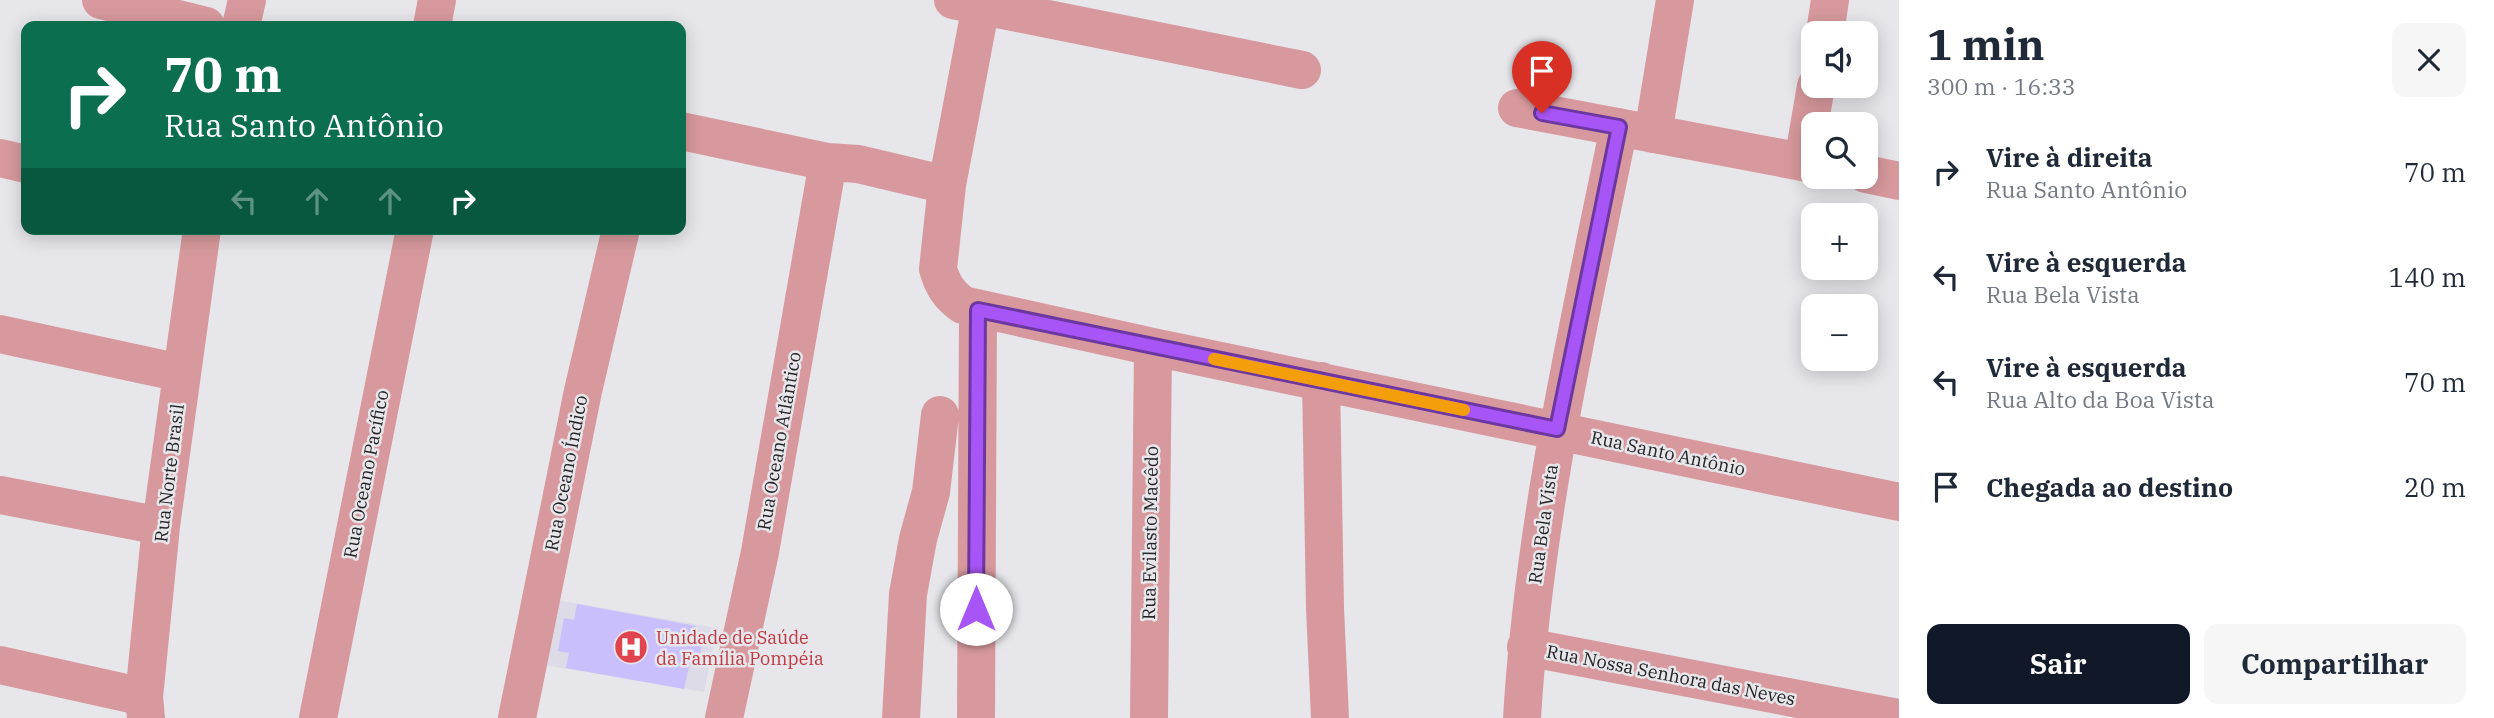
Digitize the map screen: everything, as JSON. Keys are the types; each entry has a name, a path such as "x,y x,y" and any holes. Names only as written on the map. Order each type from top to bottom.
{"street":[{"path":"101,0 186,21"},
{"path":"242,21 247,0"},
{"path":"433,21 437,0"},
{"name":"Rua Bela Vista","path":"1521,718 1526,648 1540,535 1557,429 1636,131 1675,0"},
{"path":"1827,21 1830,0"},
{"path":"972,2 1302,70"},
{"name":"Rua Santo Antônio","path":"972,2 938,269 950,296 963,305 1899,502"},
{"path":"1517,108 1801,162"},
{"path":"686,132 828,162 858,164 947,185"},
{"path":"0,158 21,163"},
{"name":"Rua Oceano Atlântico","path":"724,718 760,552 828,162"},
{"path":"1878,177 1899,181"},
{"name":"Rua Norte Brasil","path":"145,708 161,526 201,235"},
{"name":"Rua Oceano Pacífico","path":"318,718 414,235"},
{"name":"Rua Oceano Índico","path":"517,718 583,391 620,235"},
{"path":"976,718 978,310"},
{"path":"0,334 181,373"},
{"name":"Rua Evilasto Macêdo","path":"1149,718 1153,347"},
{"path":"1321,381 1330,718"},
{"path":"901,718 908,594 918,539 931,492 940,415"},
{"path":"0,495 161,526"},
{"name":"Rua Nossa Senhora das Neves","path":"1526,648 1898,718"},
{"path":"0,665 145,708"}],"shaded area":[{"name":"Unidade de Saúde da Família Pompéia","path":"557,600 717,628 704,692 545,665"}],"building":[{"name":"Unidade de Saúde da Família Pompéia","path":"577,604 696,626 693,642 702,644 698,664 690,663 684,689 566,668 569,653 558,651 564,618 574,620"}],"slow traffic":[{"path":"1214,359 1464,410"}],"place":[{"name":"Unidade de Saúde da Família Pompéia","path":"631,647"}],"route":[{"path":"976,609 978,310 1557,429 1619,127 1542,113"}]}
